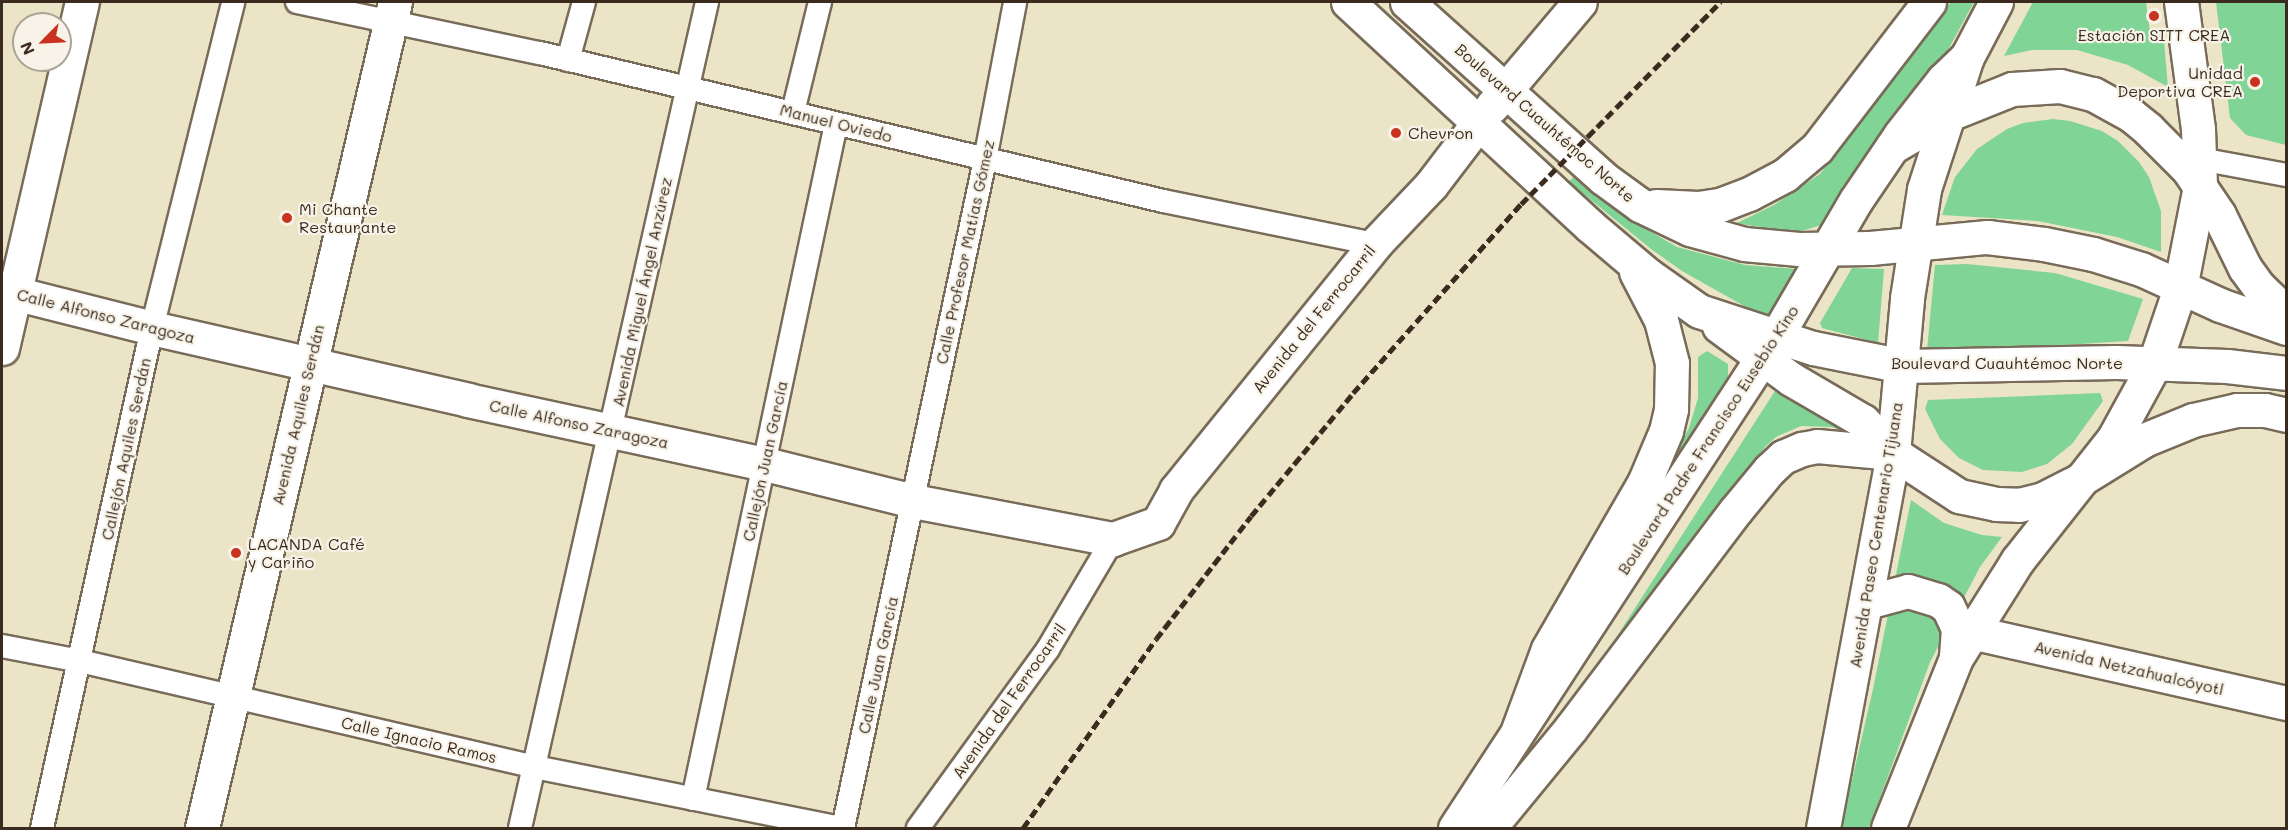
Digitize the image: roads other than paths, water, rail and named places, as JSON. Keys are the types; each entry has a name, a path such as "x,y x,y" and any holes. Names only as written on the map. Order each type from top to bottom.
{"main road":[{"path":"2,348 8,291 82,2"},
{"path":"1348,2 1626,258 1699,311 1770,347 1863,421 1893,453 1939,485 1979,502 2019,506 2043,499 2078,481 2144,440 2184,423 2237,410 2265,410 2286,415"},
{"name":"Boulevard Cuauhtémoc Norte","path":"1407,2 1603,178 1640,205 1664,218 1716,238 1771,248 1826,250 1988,237 2044,244 2092,254 2141,269 2180,288 2286,328"},
{"name":"Avenida del Ferrocarril","path":"1113,539 1158,523 1176,490 1375,244 1431,185 1479,122 1580,2"},
{"path":"1640,205 1698,208 1720,205 1749,194 1785,175 1817,148 1929,2"},
{"name":"Avenida Paseo Centenario Tijuana","path":"1823,828 1893,453 1914,243 1930,165 1967,57 1996,2"},
{"path":"1888,828 1964,645 2017,561 2114,438 2154,365 2180,288 2200,172 2181,2"},
{"name":"Avenida Aquiles Serdán","path":"202,828 393,12"},
{"name":"Boulevard Padre Francisco Eusebio Kino","path":"1455,828 1770,347 1826,250 1892,147 1943,80 1967,57"},
{"path":"1892,147 1947,115 2012,89 2035,86 2077,89 2109,103 2148,129 2188,170 2200,172"},
{"path":"2200,172 2245,268 2259,287 2286,313"},
{"path":"1518,730 1548,649 1644,483 1666,431 1673,385 1668,341 1653,300 1626,258"},
{"name":"Calle Alfonso Zaragoza","path":"8,291 152,328 765,464 913,501 1113,539"},
{"name":"Boulevard Cuauhtémoc Norte","path":"1770,347 1813,348 1903,366 2077,362 2227,366 2286,373"},
{"path":"1489,828 1571,728 1769,470 1783,457 1817,446 1893,453"},
{"path":"1867,602 1908,591 1938,600 1948,607 1964,645"},
{"name":"Avenida Netzahualcóyotl","path":"1964,645 2286,703"}],"street":[{"name":"Callejón Aquiles Serdán","path":"42,828 152,328 233,2"},
{"name":"Manuel Oviedo","path":"297,2 393,12 568,60 794,112 985,160 1163,201 1375,244"},
{"path":"568,60 584,2"},
{"name":"Avenida Miguel Ángel Anzúrez","path":"520,828 612,431 707,2"},
{"path":"794,112 820,2"},
{"name":"Calle Profesor Matías Gómez","path":"913,501 985,160 1015,2"},
{"name":"Callejón Juan García","path":"693,799 836,124"},
{"path":"2200,172 2286,176"},
{"name":"Calle Juan García","path":"841,828 913,501"},
{"name":"Avenida del Ferrocarril","path":"918,828 1048,649 1113,539"},
{"name":"Calle Ignacio Ramos","path":"2,646 80,661 535,767 841,828"}],"railway":[{"path":"1023,828 1156,639 1251,516 1353,393 1521,204 1720,2"}],"place":[{"name":"Estación SITT CREA","path":"2154,16"},
{"name":"Unidad Deportiva CREA","path":"2255,82"},
{"name":"Chevron","path":"1396,133"},
{"name":"Mi Chante Restaurante","path":"287,218"},
{"name":"LACANDA Café y Cariño","path":"236,553"}]}
